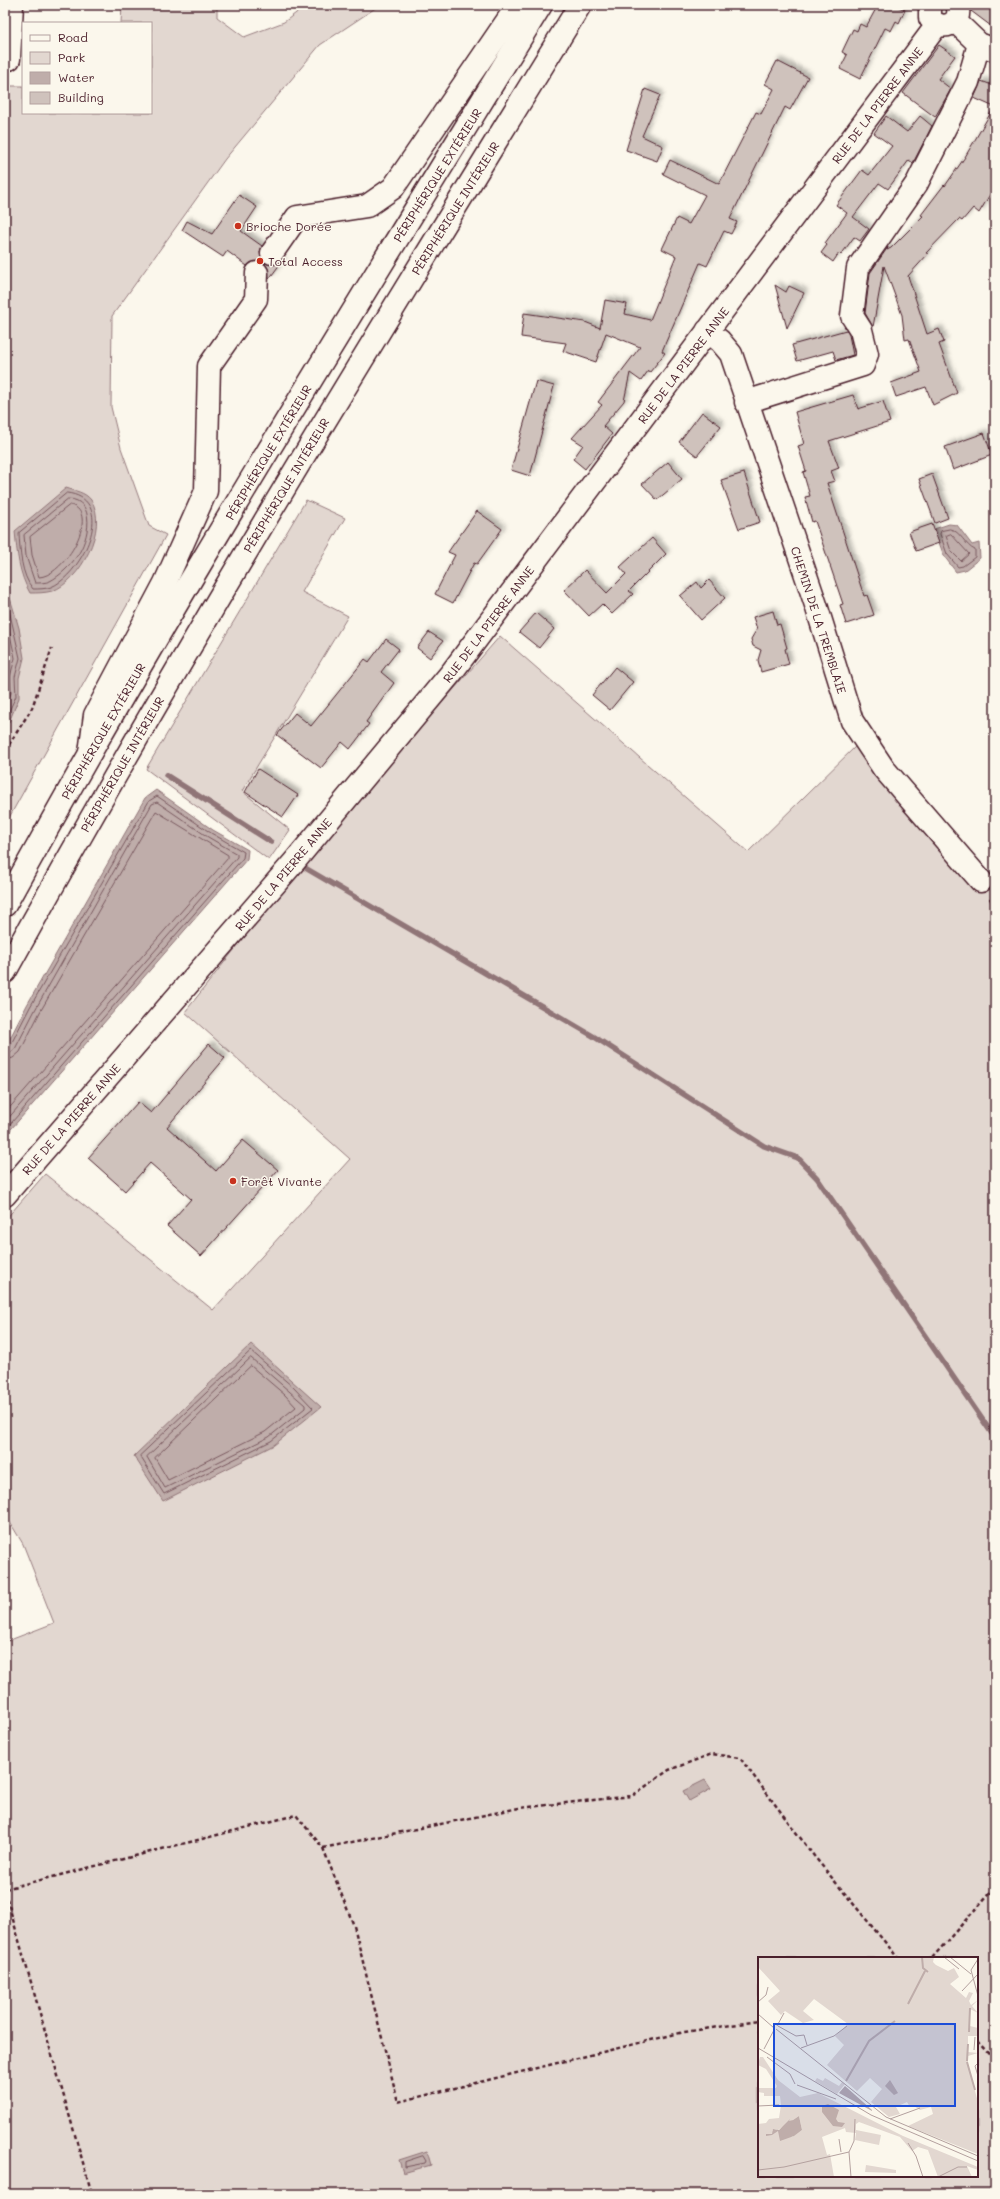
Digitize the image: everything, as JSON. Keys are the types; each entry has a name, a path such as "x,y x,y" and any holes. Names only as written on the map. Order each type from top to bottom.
{"main road":[{"path":"8,59 12,5"},
{"path":"272,253 297,217 367,206 393,188 518,5"},
{"name":"PÉRIPHÉRIQUE EXTÉRIEUR","path":"5,905 90,753 258,469 541,5"},
{"name":"PÉRIPHÉRIQUE INTÉRIEUR","path":"5,972 140,731 289,480 580,5"},
{"path":"746,402 863,365 867,354 861,330 852,316 858,268 917,184 987,47 945,14"},
{"name":"RUE DE LA PIERRE ANNE","path":"5,1196 294,862 452,672 945,14"},
{"path":"90,753 94,715 165,583 206,490 209,366 256,299 257,272"},
{"name":"CHEMIN DE LA TREMBLAIE","path":"707,331 720,341 731,354 816,605 852,721 884,769 981,881"}],"path":[{"path":"5,751 32,708 52,648"},
{"path":"323,1848 519,1808 632,1796 669,1770 712,1754 740,1758 814,1856 897,1957"},
{"path":"92,2194 5,1890 296,1816 323,1848 354,1926 398,2102 684,2032 758,2021"},
{"path":"933,1957 995,1887"},
{"path":"978,2041 995,2061"}],"green space":[{"path":"122,5 217,5 217,17 244,37 284,22 307,5 380,5 320,45 225,159 112,316 111,407 121,448 149,526 166,535 5,825 5,86 22,86 22,114 152,114 152,22 121,22"},
{"path":"306,500 345,518 302,592 348,616 242,791 290,830 269,860 146,769"},
{"path":"500,636 748,852 859,743 995,887 995,2194 5,2194 5,1642 54,1623 23,1544 5,1514 5,1220 45,1174 213,1310 350,1159 185,1012 303,863"}],"water":[{"path":"66,488 83,493 91,500 96,511 94,538 89,552 81,565 72,577 62,586 49,592 30,593 21,571 15,531"},
{"path":"949,524 957,525 972,545 979,543 980,558 965,570 956,572 944,556 934,529"},
{"path":"5,581 19,628 24,658 19,678 19,698 9,722 5,724"},
{"path":"156,790 213,830 248,850 247,859 5,1136 5,1048 27,1005 145,798"},
{"path":"251,1344 321,1407 274,1445 163,1501 134,1456"},
{"path":"705,1780 711,1789 689,1801 683,1791"},
{"path":"427,2151 431,2165 403,2173 399,2160"}],"building":[{"path":"878,5 895,5 905,10 899,23 896,21 891,31 885,28 860,79 840,69 847,55 842,52 853,29 857,31 860,24 866,27"},
{"path":"970,5 995,5 995,29 971,11"},
{"path":"939,45 955,56 938,79 951,89 935,117 903,93"},
{"path":"777,61 808,77 790,110 785,107 730,219 737,222 731,234 724,231 707,266 700,263 662,351 665,353 641,381 630,373 624,401 603,426 612,434 585,469 573,459 583,445 572,438 602,405 598,402 640,347 606,333 596,362 563,351 566,343 521,337 524,313 585,322 600,328 605,300 627,304 625,314 650,320 676,256 662,249 677,218 689,224 705,195 663,174 670,160 719,184 756,112 761,114 774,89 765,84"},
{"path":"981,81 995,86 995,186 979,213 973,208 962,221 959,219 926,253 928,254 908,276 927,334 939,329 944,342 939,344 957,393 933,405 926,387 896,397 891,383 921,372 909,339 905,340 902,315 884,266 873,327 865,313 870,273 888,247 887,250 891,248 923,216 921,215 944,185 945,186 965,157 994,107 974,98"},
{"path":"645,89 660,95 642,136 663,146 657,161 626,150"},
{"path":"886,116 907,132 920,116 932,126 913,163 909,160 888,189 879,183 853,217 869,229 860,241 854,237 841,255 839,253 833,262 821,253 827,245 825,243 847,213 836,205 862,170 869,175 892,146 874,133"},
{"path":"239,195 257,207 241,231 262,246 260,252 265,263 271,265 283,260 269,279 268,268 263,262 257,261 247,266 227,251 223,257 182,230 187,221 212,234"},
{"path":"775,285 786,292 789,286 804,293 787,328"},
{"path":"846,330 849,335 853,355 836,360 833,351 797,361 792,345"},
{"path":"536,381 554,386 530,476 511,470"},
{"path":"853,395 858,409 883,401 890,422 829,441 839,468 831,471 835,481 827,483 864,596 867,595 874,615 846,624 840,605 843,604 815,521 812,522 805,497 810,496 803,472 806,471 798,446 804,444 795,412"},
{"path":"702,412 721,426 697,456 679,442"},
{"path":"984,433 992,455 953,470 945,447"},
{"path":"668,462 682,479 657,500 642,484"},
{"path":"744,473 760,522 739,529 721,480"},
{"path":"932,474 948,518 935,523 919,479"},
{"path":"477,511 502,529 477,564 474,563 453,603 435,594 455,555 448,552"},
{"path":"932,524 939,543 916,551 909,532"},
{"path":"652,538 666,554 629,591 633,594 612,614 602,604 589,616 564,590 585,570 607,593 626,574 620,567"},
{"path":"709,580 725,598 701,620 680,596 697,582 701,588"},
{"path":"773,611 777,625 780,624 787,648 785,649 789,664 761,672 758,660 761,650 753,646 751,639 757,629 753,617"},
{"path":"536,613 554,629 539,648 519,632"},
{"path":"429,632 443,641 430,658 417,648"},
{"path":"386,639 399,649 381,672 394,683 366,722 369,724 350,749 342,742 321,768 277,735 295,713 311,726 365,659 369,662"},
{"path":"615,667 633,682 610,710 592,695"},
{"path":"258,769 298,795 283,817 245,792"},
{"path":"209,1044 225,1058 167,1127 216,1171 243,1140 278,1170 201,1256 167,1226 191,1199 150,1163 125,1191 88,1158 138,1102 151,1113"}],"waterway":[{"path":"166,775 271,842"},
{"path":"307,869 593,1036 764,1146 798,1158 817,1178 995,1438"}],"place":[{"name":"Brioche Dorée","path":"238,226"},
{"name":"Total Access","path":"260,261"},
{"name":"Forêt Vivante","path":"233,1181"}]}
